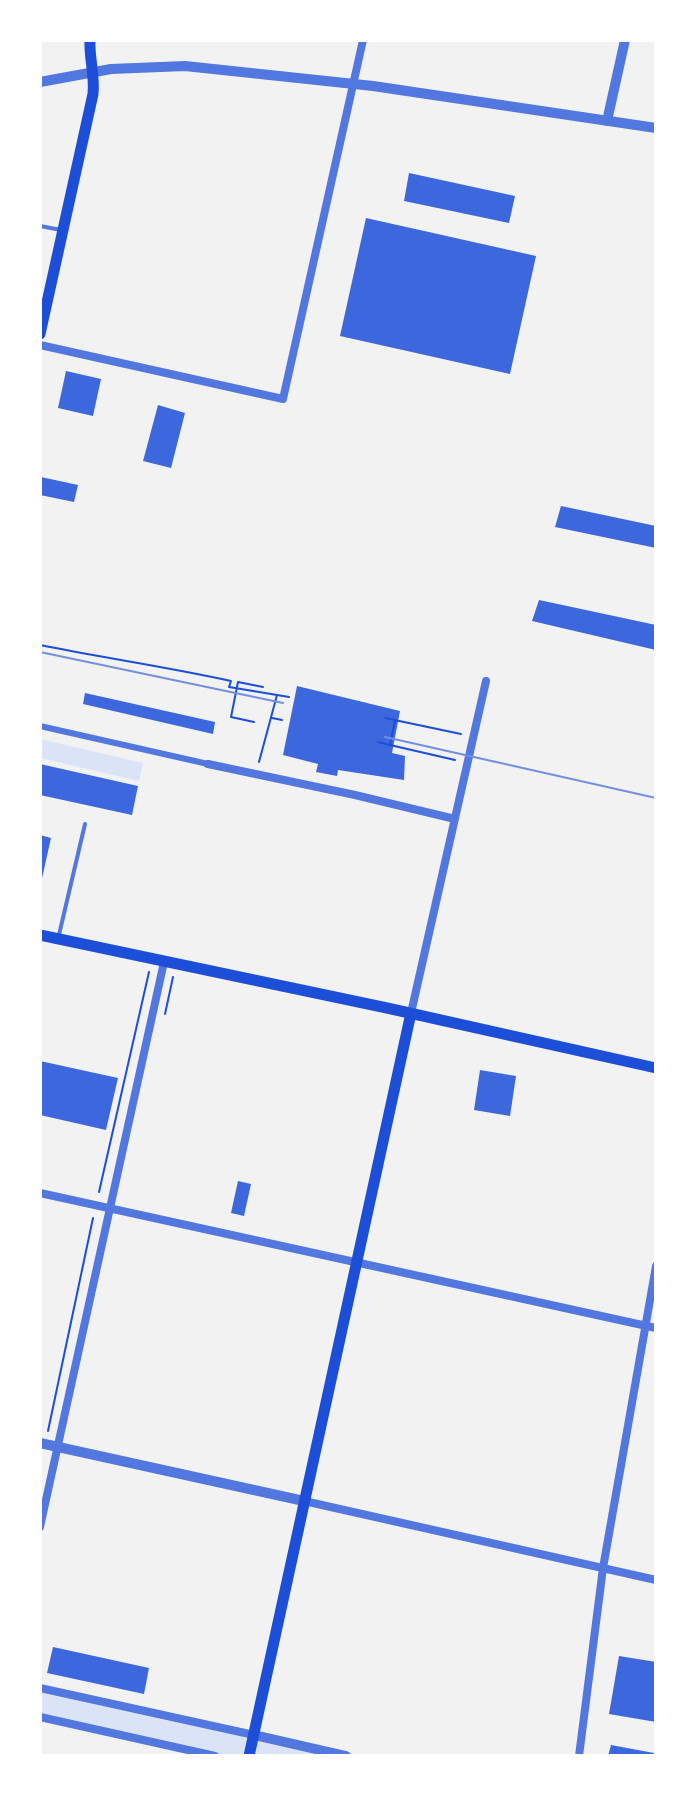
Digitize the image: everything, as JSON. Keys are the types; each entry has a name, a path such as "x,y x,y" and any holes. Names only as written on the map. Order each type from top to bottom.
{"main road":[{"path":"40,334 93,94 90,40"},
{"path":"40,935 656,1068"},
{"path":"249,1756 411,1013"}],"street":[{"path":"40,345 283,399 363,40"},
{"path":"607,121 625,40"},
{"path":"40,82 93,72 185,66 353,83 656,128"},
{"path":"411,1013 486,681"},
{"path":"40,726 455,819"},
{"path":"40,1527 164,962"},
{"path":"40,1193 652,1327"},
{"path":"579,1756 603,1568 652,1327 656,1266"},
{"path":"40,1443 656,1580"},
{"path":"40,1688 346,1756"},
{"path":"40,1717 215,1756"}],"lane":[{"path":"40,226 63,230"},
{"path":"58,939 85,824"}],"path":[{"path":"40,645 161,666 231,681 229,687 289,697"},
{"path":"254,722 231,717 238,682 263,687"},
{"path":"256,775 277,695"},
{"path":"271,718 282,720"},
{"path":"385,718 474,736"},
{"path":"390,745 395,720"},
{"path":"378,742 469,760"}],"shaded area":[{"path":"40,739 143,763 139,781 40,758"},
{"path":"40,1688 346,1756 215,1756 40,1717"}],"building":[{"path":"409,173 515,196 509,223 404,201"},
{"path":"366,218 536,256 510,374 340,336"},
{"path":"66,371 101,379 93,416 58,408"},
{"path":"158,405 185,413 171,468 143,461"},
{"path":"41,477 78,485 74,502 40,495"},
{"path":"561,506 656,526 656,548 555,527"},
{"path":"539,600 656,625 656,650 532,621"},
{"path":"297,686 400,711 392,753 405,756 404,780 338,770 337,776 316,772 318,764 283,755"},
{"path":"85,693 215,722 213,734 83,704"},
{"path":"40,764 138,786 132,815 40,795"},
{"path":"40,835 51,838 41,883 40,883"},
{"path":"40,1061 118,1078 106,1130 40,1115"},
{"path":"480,1070 516,1076 510,1116 474,1110"},
{"path":"238,1181 251,1184 244,1216 231,1213"},
{"path":"53,1647 149,1668 144,1694 47,1673"},
{"path":"619,1656 656,1662 656,1722 609,1714"},
{"path":"611,1745 654,1753 654,1756 608,1756"}],"tram line":[{"path":"40,652 283,703"},
{"path":"385,737 656,798"}]}
